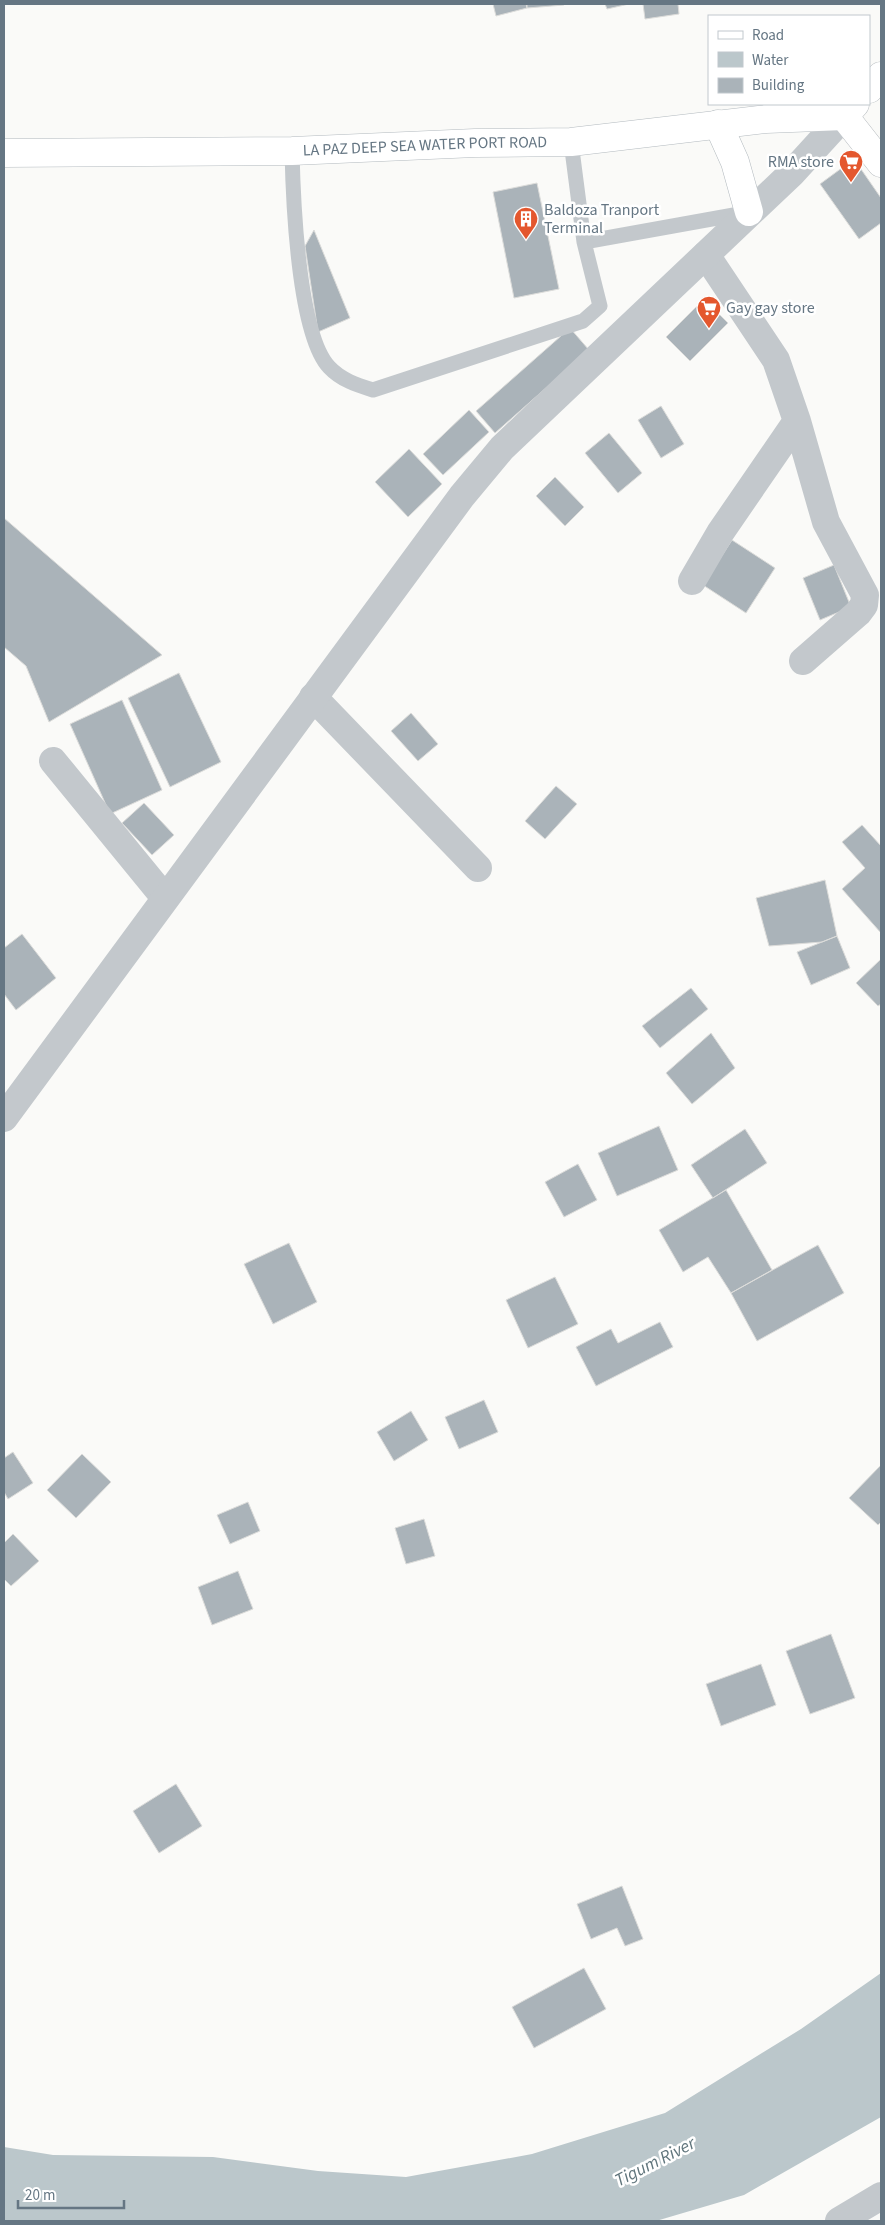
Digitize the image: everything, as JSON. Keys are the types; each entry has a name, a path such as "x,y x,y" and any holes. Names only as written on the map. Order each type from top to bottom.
{"main road":[{"path":"870,88 881,76"},
{"path":"850,110 881,163"},
{"name":"LA PAZ DEEP SEA WATER PORT ROAD","path":"4,153 292,151 476,143 572,142 766,118 850,110"},
{"path":"718,124 735,162 748,212"}],"street":[{"path":"4,1118 462,496 502,448 792,172 850,110"},
{"path":"706,255 776,360 797,421 826,522 865,595 864,605 858,613 803,662"},
{"path":"692,581 720,532 797,421"},
{"path":"313,697 478,868"},
{"path":"53,761 165,898"},
{"path":"850,2218 881,2196"}],"lane":[{"path":"292,151 293,195 307,316 317,349 329,367 352,384 373,390 583,321 600,306 584,242 572,142"},
{"path":"584,242 748,212"}],"water":[{"name":"Tigum River","path":"881,1973 881,2117 744,2195 656,2221 4,2221 4,2147 53,2155 213,2157 318,2171 406,2177 532,2154 665,2113 801,2029"}],"building":[{"path":"493,4 526,4 527,8 496,16"},
{"path":"527,4 564,4 564,5 527,8"},
{"path":"605,4 629,4 607,9"},
{"path":"643,4 678,4 679,14 645,19"},
{"path":"854,159 881,198 881,223 859,239 820,184"},
{"name":"Baldoza Tranport Terminal","path":"537,183 559,289 514,298 493,192"},
{"path":"314,230 350,318 318,332 305,246"},
{"path":"704,299 728,323 690,361 666,337"},
{"path":"570,328 589,350 495,433 476,411"},
{"path":"661,406 684,444 661,458 638,420"},
{"path":"469,410 489,432 443,475 423,454"},
{"path":"609,433 642,473 618,493 585,453"},
{"path":"409,449 442,484 408,517 375,482"},
{"path":"555,477 584,507 565,526 536,496"},
{"path":"4,518 162,655 49,722 26,666 4,647"},
{"path":"732,540 775,568 746,613 703,585"},
{"path":"834,565 851,607 820,620 803,578"},
{"path":"179,673 221,762 170,787 128,698"},
{"path":"122,700 162,790 110,814 70,724"},
{"path":"411,713 438,744 418,761 391,731"},
{"path":"556,786 577,804 545,839 525,821"},
{"path":"144,803 174,835 152,855 122,823"},
{"path":"862,825 881,846 881,933 842,889 865,868 842,842"},
{"path":"825,880 837,936 822,942 769,946 756,898"},
{"path":"22,934 56,978 16,1010 4,994 4,948"},
{"path":"837,936 850,968 811,985 797,952"},
{"path":"881,959 881,1004 878,1006 856,983"},
{"path":"691,988 708,1009 660,1048 642,1026"},
{"path":"711,1033 735,1068 692,1104 666,1073"},
{"path":"659,1126 678,1170 617,1196 598,1153"},
{"path":"745,1129 767,1163 713,1198 691,1165"},
{"path":"578,1164 597,1200 564,1217 545,1182"},
{"path":"726,1190 772,1270 731,1293 708,1257 683,1272 659,1230"},
{"path":"289,1243 317,1302 273,1324 244,1264"},
{"path":"818,1245 844,1293 757,1341 731,1293"},
{"path":"555,1277 578,1324 528,1348 506,1300"},
{"path":"660,1322 673,1347 596,1386 576,1347 611,1329 618,1343"},
{"path":"484,1400 498,1432 459,1449 445,1417"},
{"path":"411,1411 428,1440 394,1461 377,1432"},
{"path":"13,1452 33,1483 8,1499 4,1492 4,1458"},
{"path":"82,1454 111,1482 76,1518 47,1490"},
{"path":"881,1465 881,1522 878,1525 849,1498"},
{"path":"248,1502 260,1531 230,1544 217,1515"},
{"path":"424,1519 435,1556 406,1564 395,1528"},
{"path":"13,1534 39,1561 11,1586 4,1579 4,1543"},
{"path":"238,1571 253,1609 212,1625 198,1587"},
{"path":"831,1634 855,1698 810,1714 786,1651"},
{"path":"761,1664 776,1705 721,1726 706,1684"},
{"path":"176,1784 202,1826 159,1853 133,1811"},
{"path":"622,1886 643,1939 625,1946 617,1928 591,1939 577,1904"},
{"path":"584,1968 606,2009 534,2048 512,2007"}],"place":[{"name":"RMA store","path":"851,183"},
{"name":"Baldoza Tranport Terminal","path":"526,240"},
{"name":"Gay gay store","path":"709,329"}]}
